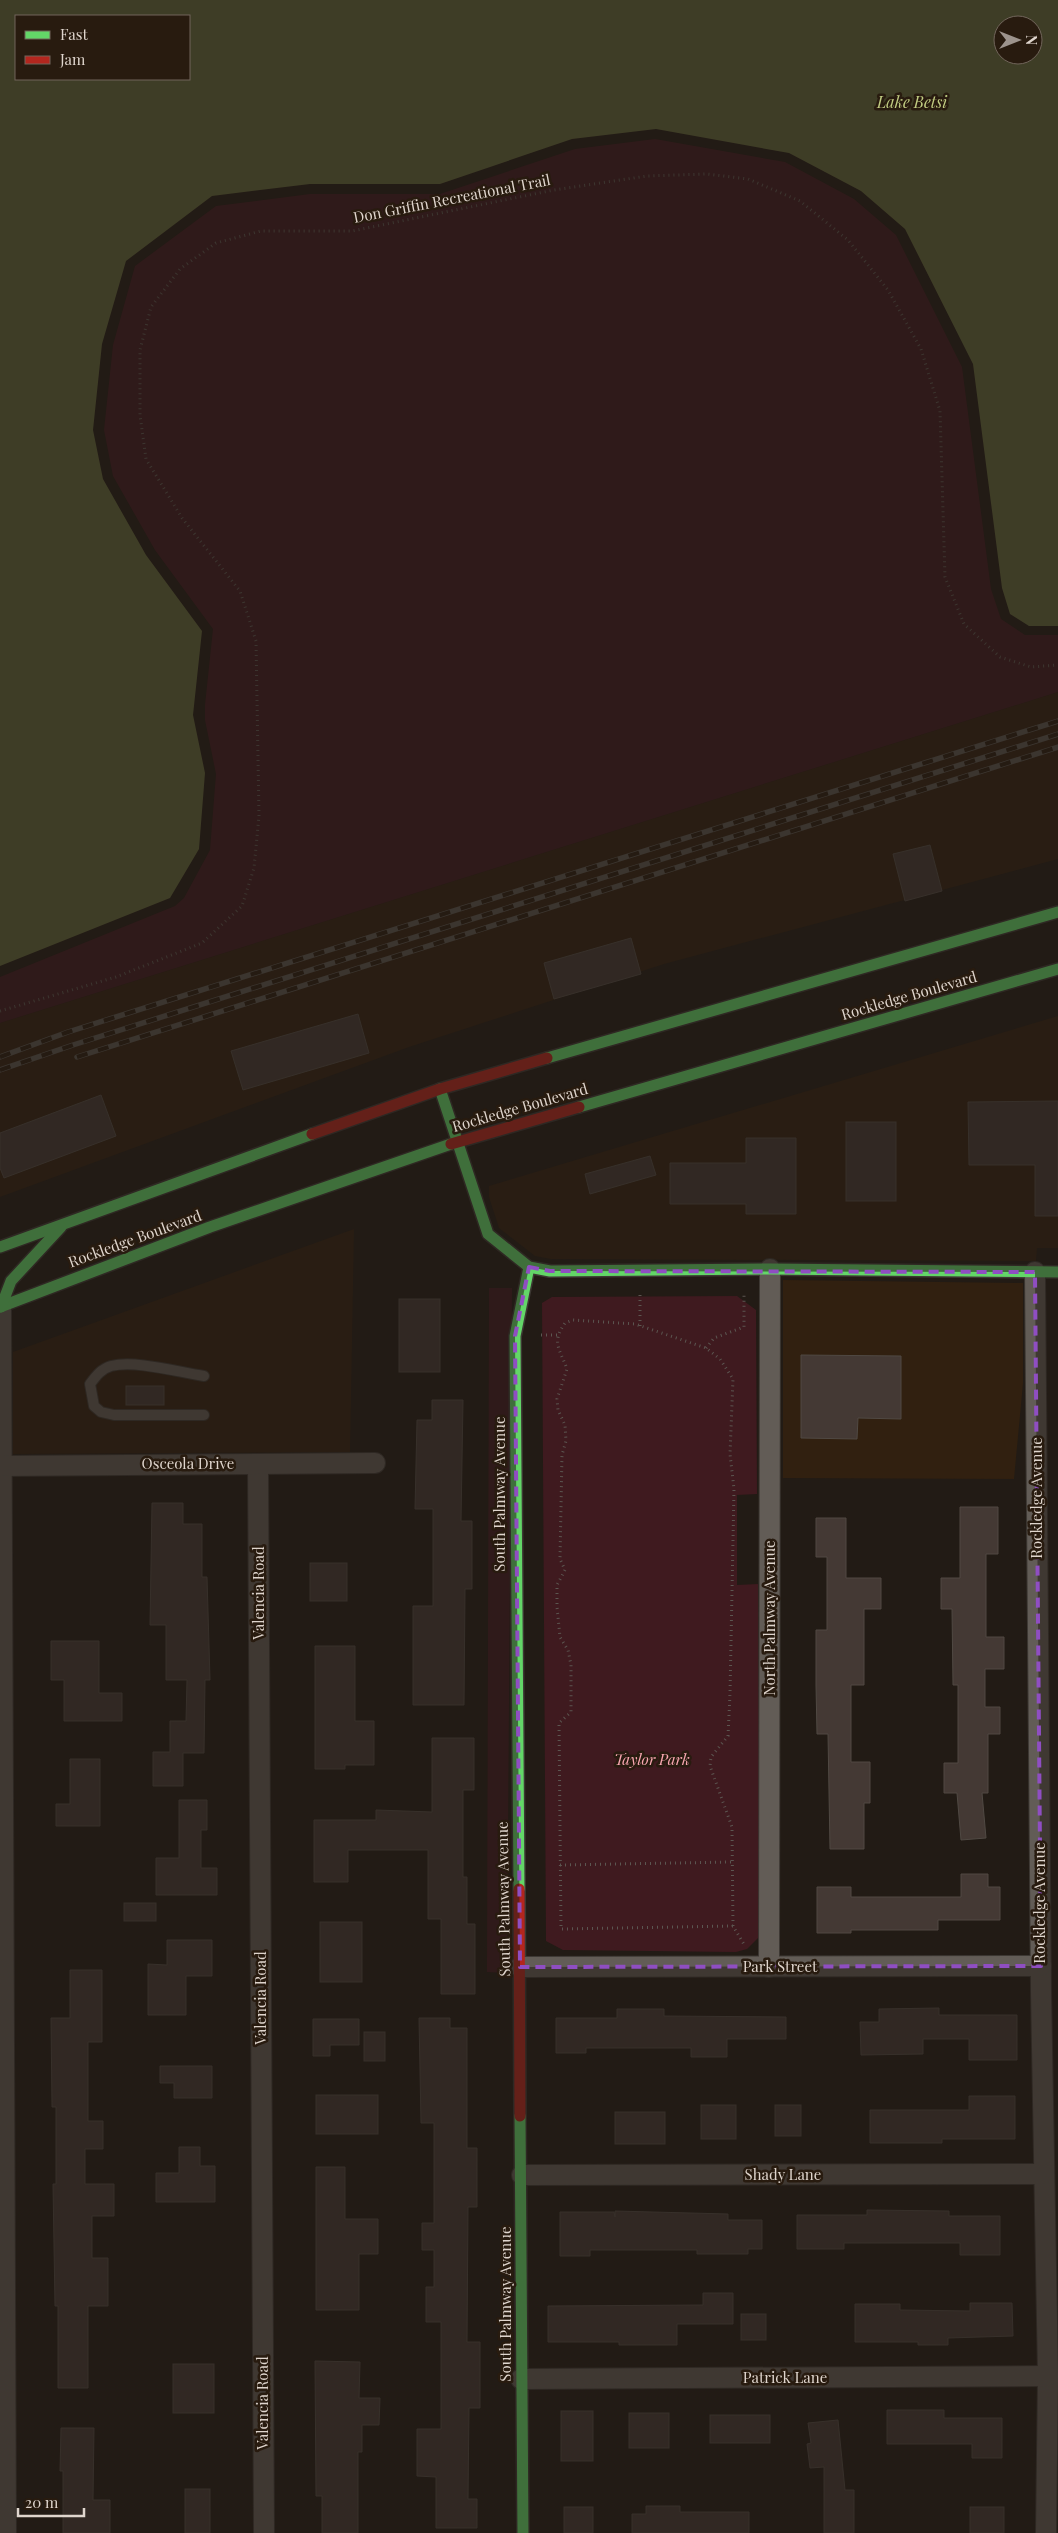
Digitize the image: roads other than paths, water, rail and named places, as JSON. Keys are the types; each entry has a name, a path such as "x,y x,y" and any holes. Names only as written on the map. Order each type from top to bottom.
{"main road":[{"path":"0,1246 213,1168 440,1090 1058,912"},
{"name":"Rockledge Boulevard","path":"0,1307 201,1231 458,1142 1028,978 1054,965"},
{"path":"440,1090 488,1234 529,1267 550,1271 770,1269 1058,1272"},
{"path":"0,1307 10,1281 66,1222"},
{"name":"South Palmway Avenue","path":"523,2533 515,1336 529,1267"}],"street":[{"name":"North Palmway Avenue","path":"769,1967 770,1269"},
{"name":"Rockledge Avenue","path":"1035,1272 1041,1966 1046,2102 1043,2174 1052,2334 1046,2533"},
{"path":"0,1307 6,2533"},
{"name":"Osceola Drive","path":"0,1466 375,1463"},
{"name":"Valencia Road","path":"258,1464 264,2533"},
{"name":"Park Street","path":"520,1967 1041,1966"},
{"name":"Shady Lane","path":"522,2175 1043,2174"},
{"name":"Patrick Lane","path":"521,2379 1051,2387"}],"lane":[{"path":"204,1376 128,1364 109,1366 98,1372 90,1384 94,1406 101,1412 114,1414 204,1414"}],"water":[{"name":"Lake Betsi","path":"0,0 1058,0 1058,626 1029,626 1010,614 1002,588 973,364 905,229 861,191 789,153 656,129 572,139 440,184 310,184 212,196 126,261 102,344 93,430 103,479 146,555 202,631 193,715 205,773 199,849 170,898 0,966"}],"railway":[{"path":"0,1057 68,1032 1058,721"},
{"path":"0,1070 73,1045 1058,734"},
{"path":"77,1057 1058,747"}],"park label":[{"name":"Taylor Park","path":"652,1760"}]}
